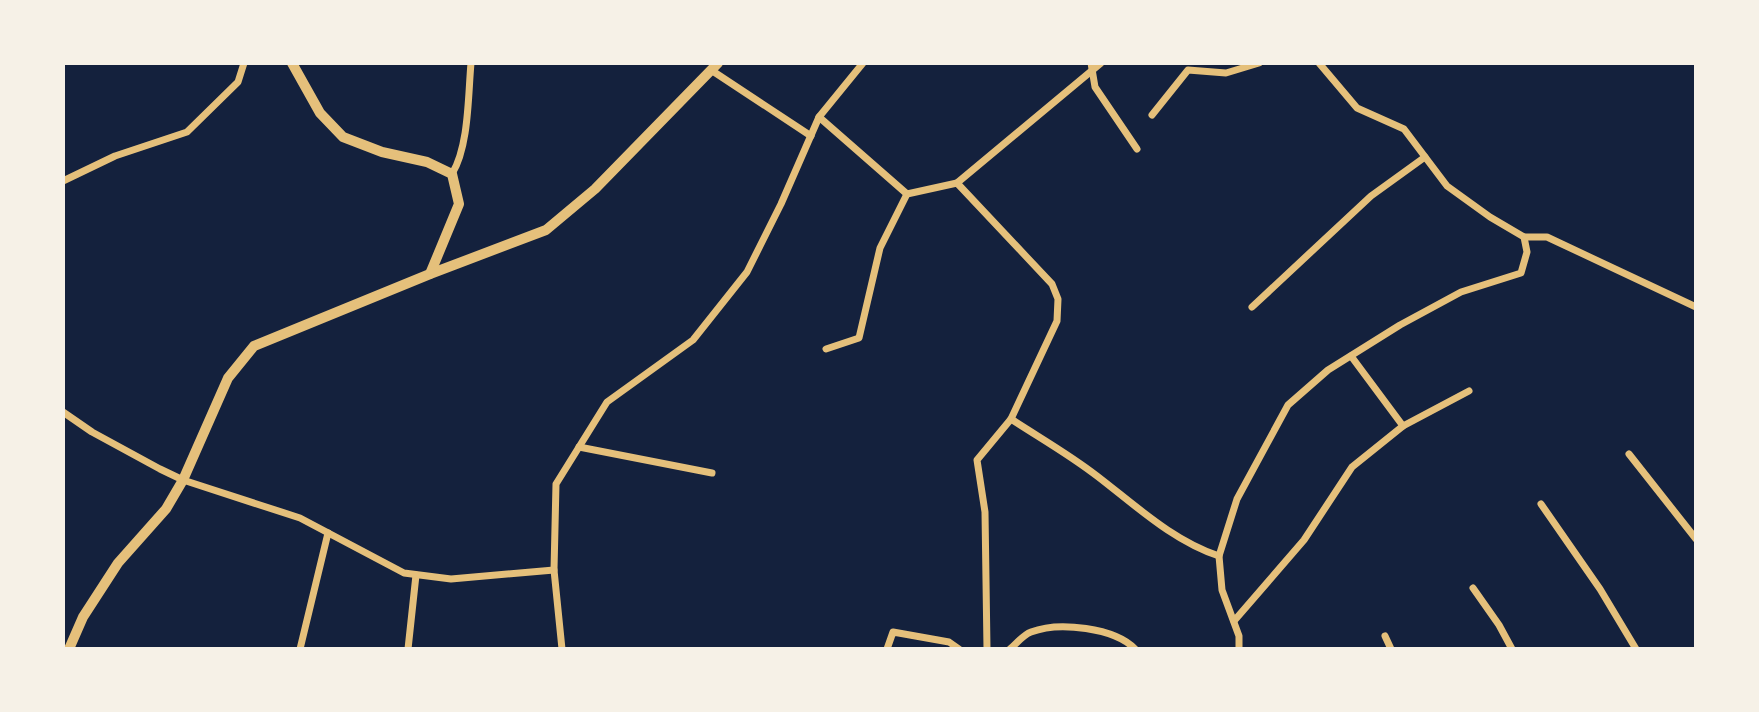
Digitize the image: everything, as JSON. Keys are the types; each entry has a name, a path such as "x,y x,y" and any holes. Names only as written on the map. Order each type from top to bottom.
{"street":[{"path":"63,181 116,156 187,132 238,82 244,63"},
{"path":"292,63 320,113 343,137 382,152 427,162 452,174"},
{"path":"430,274 459,204 452,174 458,163 466,121 471,63"},
{"path":"562,649 554,570 556,484 607,402 692,340 747,272 781,204 819,117 863,63"},
{"path":"907,194 957,183 1092,65 1101,63"},
{"path":"1153,115 1188,70 1226,73 1259,63"},
{"path":"1319,63 1357,108 1404,129 1447,186 1490,217 1524,237 1547,237 1696,307"},
{"path":"1092,65 1096,87 1137,149"},
{"path":"69,649 83,617 118,563 166,509 183,480 228,378 254,346 545,230 595,189 715,67 811,136"},
{"path":"819,117 907,194"},
{"path":"1252,307 1371,196 1425,157"},
{"path":"957,183 1052,284 1058,299 1057,321 1011,419 977,460 985,512 987,649"},
{"path":"826,349 859,338 880,248 907,194"},
{"path":"1239,649 1239,636 1222,590 1219,556 1237,499 1288,405 1328,370 1400,326 1461,292 1521,273 1527,252 1524,237"},
{"path":"1351,356 1403,426"},
{"path":"1234,621 1304,540 1352,467 1403,426 1469,391"},
{"path":"63,412 92,432 183,480 300,518 404,573 451,579 554,570"},
{"path":"1011,419 1096,475 1128,501 1189,543 1219,556"},
{"path":"579,447 712,472"},
{"path":"1629,454 1696,539"},
{"path":"1541,504 1600,589 1636,649"},
{"path":"300,649 328,533"},
{"path":"408,649 416,575"},
{"path":"1473,588 1512,649"},
{"path":"1010,649 1030,632 1069,625 1126,639 1135,649"},
{"path":"887,649 892,632 949,642 959,649"},
{"path":"1385,636 1391,649"}]}
